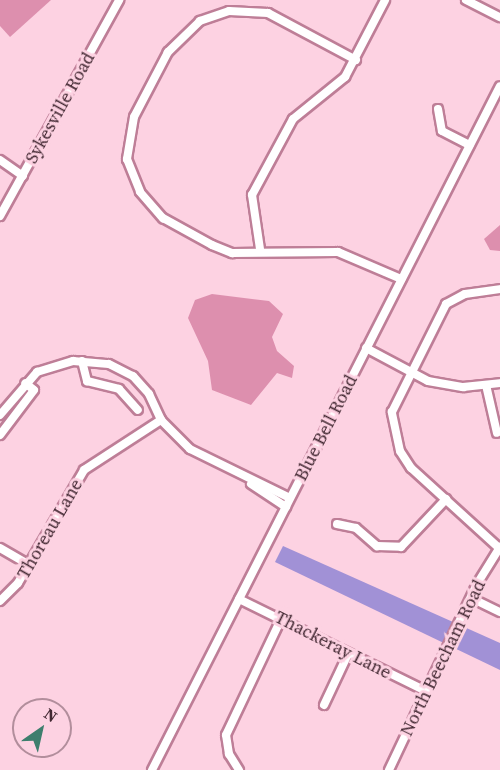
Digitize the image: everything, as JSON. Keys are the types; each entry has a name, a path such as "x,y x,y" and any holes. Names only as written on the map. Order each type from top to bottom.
{"street":[{"name":"Sykesville Road","path":"0,216 119,0"},
{"path":"260,249 252,195 274,151 292,119 345,77 356,60 385,0"},
{"path":"466,0 500,17"},
{"path":"356,60 268,13 229,11 185,31 134,117 127,159 140,192 163,218 232,253 260,249 338,252 401,279"},
{"name":"Blue Bell Road","path":"152,770 499,89"},
{"path":"438,109 442,131 470,145"},
{"path":"0,160 23,176"},
{"path":"500,289 465,294 446,304 410,371 392,412 394,434 411,468 500,548"},
{"path":"366,348 428,381 486,385 500,383"},
{"path":"0,415 25,383 48,366 82,360 109,364 133,376 149,394 161,420 200,456 288,502"},
{"path":"82,360 87,381 119,390 138,410"},
{"path":"0,435 34,390 25,383"},
{"path":"486,385 497,433"},
{"name":"Thoreau Lane","path":"0,601 28,564 84,470 161,420"},
{"path":"337,524 356,528 377,546 401,547 446,499"},
{"name":"North Beecham Road","path":"389,770 471,598 500,548"},
{"path":"0,549 28,564"},
{"path":"471,598 500,612"},
{"name":"Thackeray Lane","path":"239,599 426,690"},
{"path":"239,770 229,754 226,735 281,618"},
{"path":"324,705 348,654"}],"shaded area":[{"path":"0,0 51,0 10,37 0,26"},
{"path":"500,225 500,251 490,250 484,239"},
{"path":"212,294 269,301 283,314 272,337 277,351 294,366 292,378 277,373 251,405 212,390 208,361 188,318 195,300"},
{"path":"283,546 500,643 500,670 275,562"}]}
